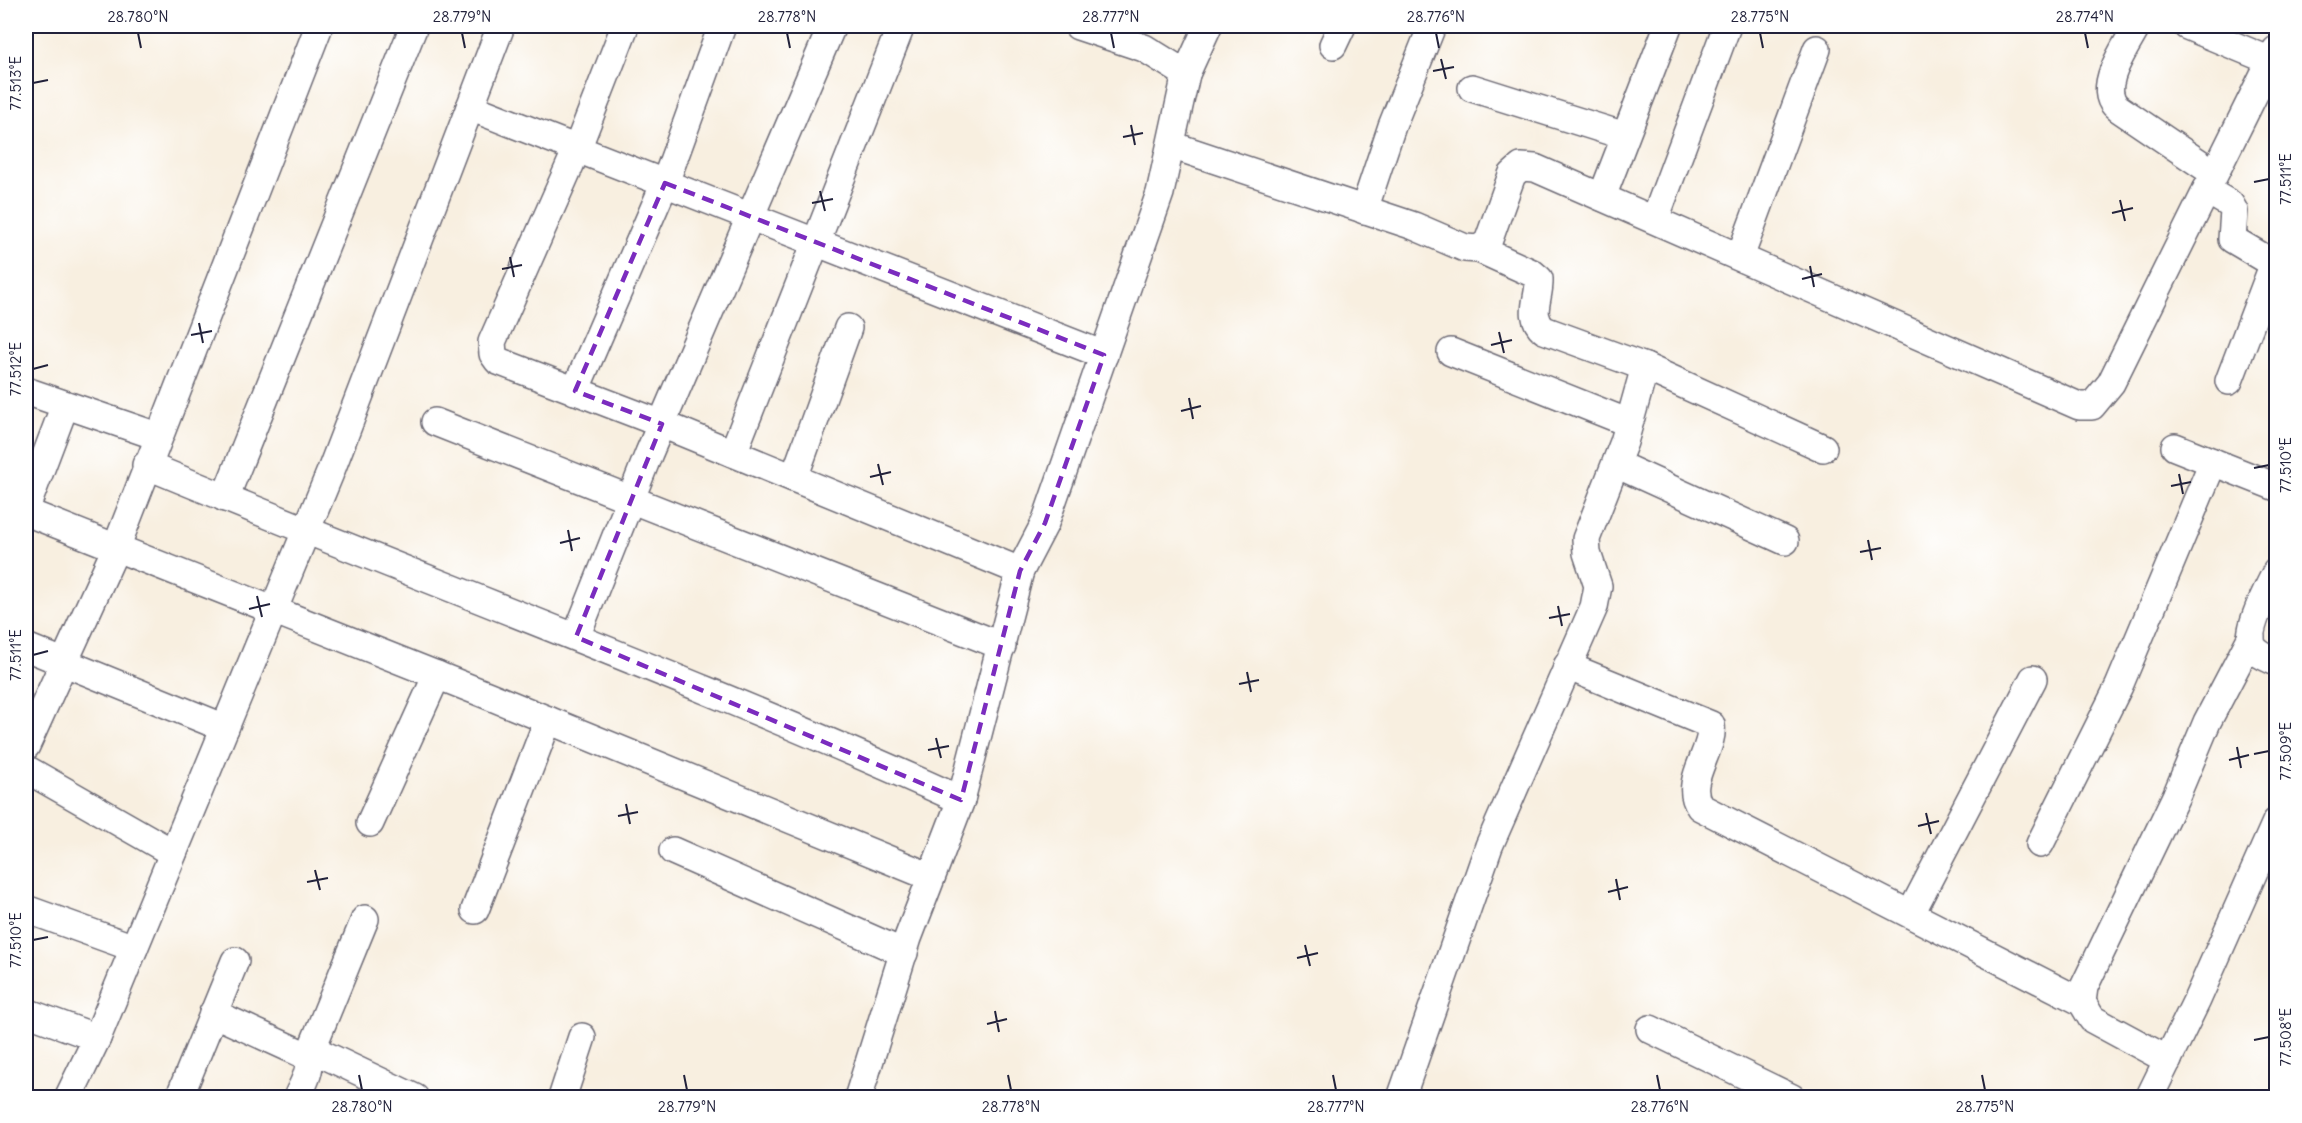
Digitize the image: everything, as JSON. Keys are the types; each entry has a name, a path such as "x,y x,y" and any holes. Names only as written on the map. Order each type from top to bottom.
{"street":[{"path":"26,746 116,548 157,436 319,26"},
{"path":"225,498 414,26"},
{"path":"68,1098 97,1038 306,531 501,26"},
{"path":"625,26 577,149 492,342 493,354 498,361 662,424 1020,571"},
{"path":"575,391 665,183 722,26"},
{"path":"576,637 662,424 832,26"},
{"path":"734,453 901,26"},
{"path":"1078,26 1144,48 1186,74"},
{"path":"858,1098 904,953 961,800 1020,571 1045,523 1161,193 1186,74 1208,26"},
{"path":"1364,210 1392,126 1432,26"},
{"path":"1602,197 1668,26"},
{"path":"1655,219 1727,26"},
{"path":"2137,26 2109,83 2109,98 2118,108 2210,182 2230,204 2234,211 2232,239 2275,264 2229,381"},
{"path":"1479,249 1488,242 1512,175 1521,167 1535,168 2079,406 2092,406 2111,383 2274,55 2187,26"},
{"path":"1740,257 1817,49"},
{"path":"1472,88 1625,136"},
{"path":"470,107 1104,356"},
{"path":"1171,145 1414,226 1465,248 1479,249 1532,273 1539,279 1540,290 1533,314 1537,324 1544,330 1645,367 1823,448"},
{"path":"794,478 848,328"},
{"path":"1451,352 1629,423"},
{"path":"1401,1098 1489,846 1594,608 1598,586 1587,553 1586,539 1616,464 1645,367"},
{"path":"26,391 157,436"},
{"path":"65,405 26,510 931,877"},
{"path":"435,422 1002,646"},
{"path":"2175,447 2277,487"},
{"path":"2040,844 2119,686 2213,462"},
{"path":"1616,464 1785,541"},
{"path":"146,465 841,745 961,800"},
{"path":"2082,1002 2084,987 2118,912 2176,796 2207,722 2251,638 2258,610 2277,572"},
{"path":"2251,638 2252,645 2260,654 2277,662"},
{"path":"26,647 225,728"},
{"path":"1567,666 1711,725 1711,735 1700,764 1695,790 1700,807 2082,1002 2092,1019 2168,1060"},
{"path":"370,823 437,675"},
{"path":"1911,913 2033,679"},
{"path":"475,910 548,720"},
{"path":"26,769 173,853"},
{"path":"2149,1098 2277,822"},
{"path":"673,851 904,953"},
{"path":"26,909 134,948"},
{"path":"297,1098 309,1069 310,1054 365,919"},
{"path":"179,1098 235,960"},
{"path":"26,1012 97,1038"},
{"path":"213,1013 415,1098"},
{"path":"1650,1029 1792,1098"},
{"path":"562,1098 582,1037"}],"highlighted area":[{"path":"665,183 1104,355 1045,523 1020,571 961,800 576,637 662,424 575,391"}]}
